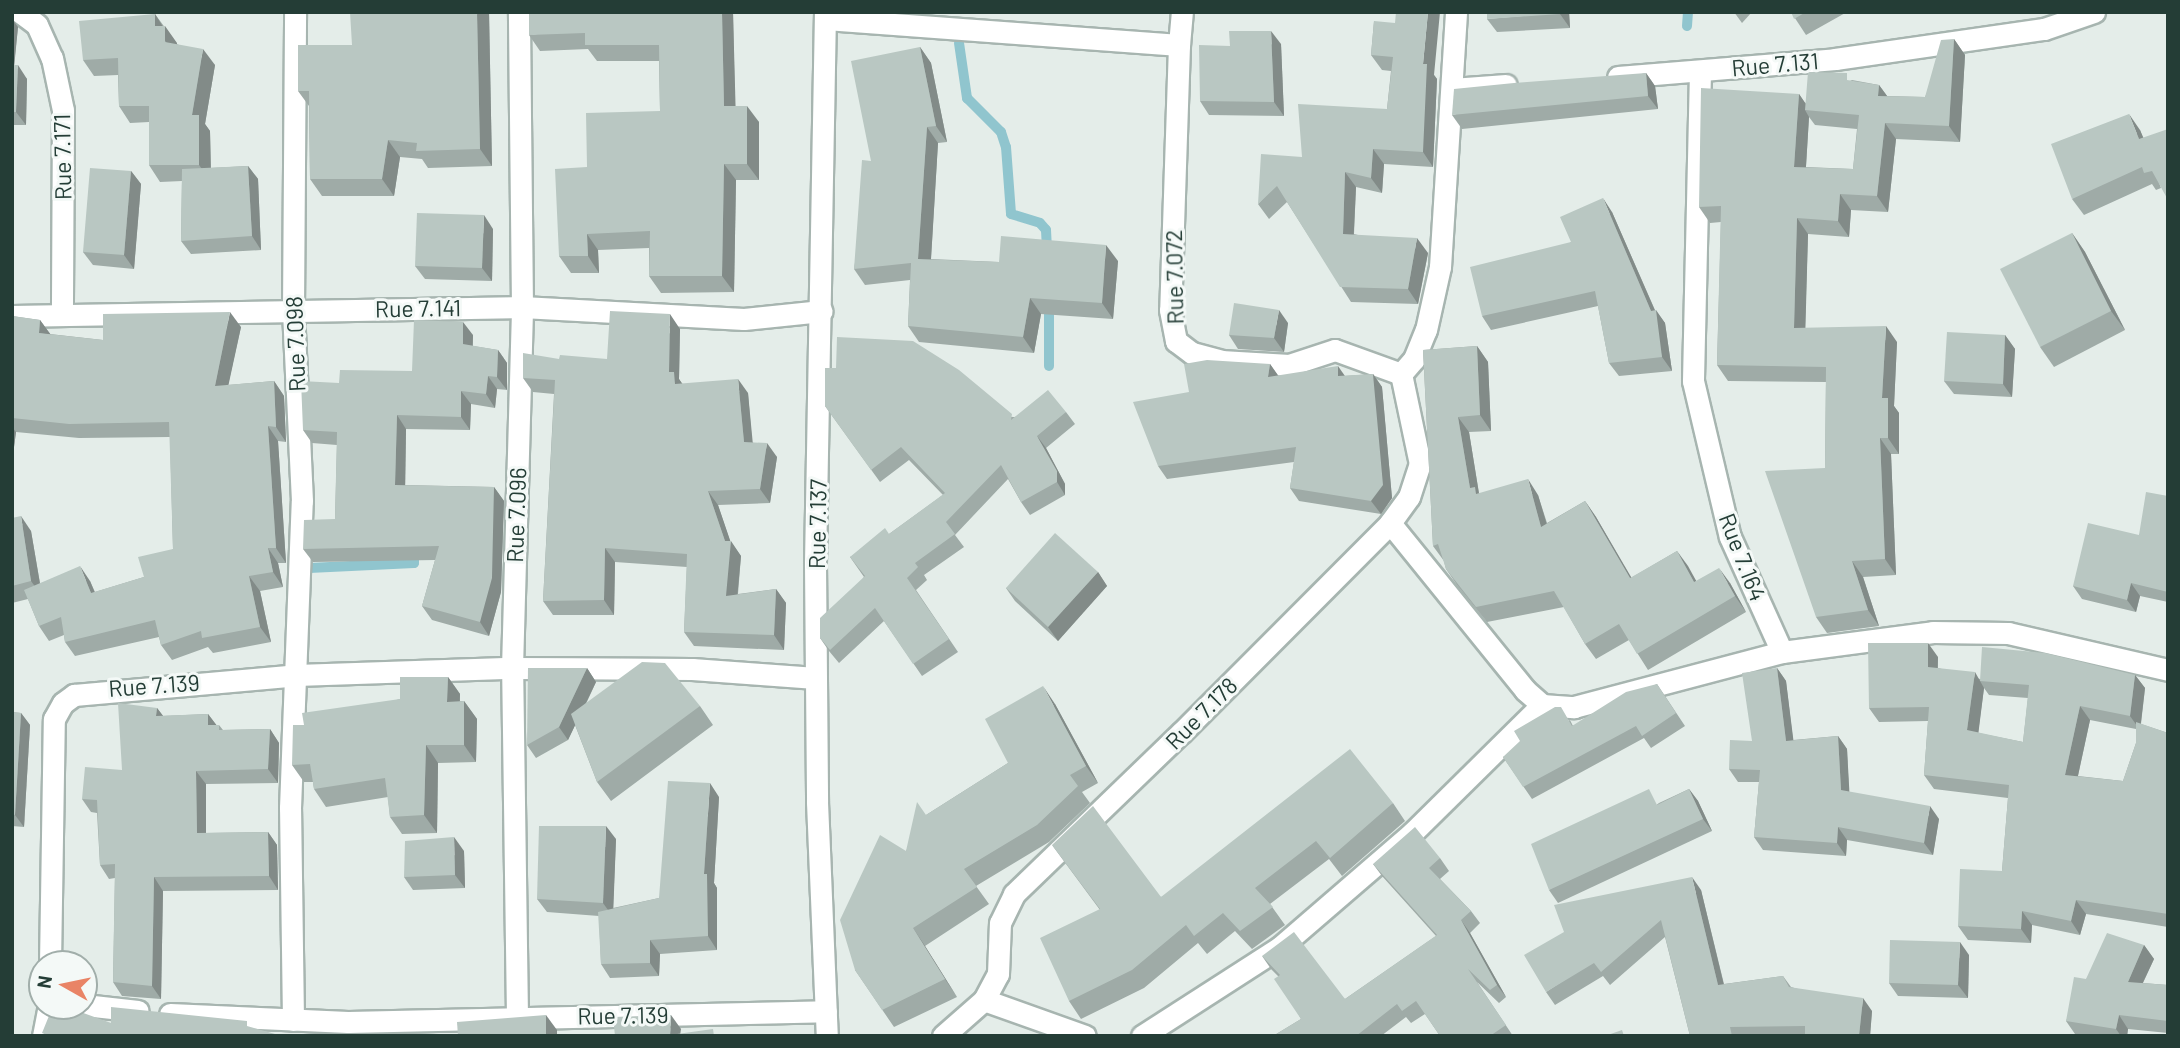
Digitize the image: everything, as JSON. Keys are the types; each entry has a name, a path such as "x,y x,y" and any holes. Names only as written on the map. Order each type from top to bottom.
{"street":[{"name":"Rue 7.098","path":"293,1020 290,808 302,501 293,310 295,12"},
{"name":"Rue 7.096","path":"517,1017 512,668 522,307 519,12"},
{"path":"825,16 1179,46 1182,12"},
{"path":"1401,374 1414,359 1426,330 1440,267 1456,12"},
{"name":"Rue 7.131","path":"1590,79 1835,59 2044,29 2094,12"},
{"name":"Rue 7.171","path":"35,16 52,58 63,110 62,315"},
{"name":"Rue 7.137","path":"825,16 816,678 827,1036"},
{"name":"Rue 7.072","path":"1179,46 1170,310 1176,341 1192,353 1221,361 1289,365 1335,350 1401,374"},
{"name":"Rue 7.164","path":"1700,71 1693,381 1730,537 1782,652"},
{"path":"1452,89 1535,83"},
{"name":"Rue 7.141","path":"12,316 522,307 744,318 822,311"},
{"name":"Rue 7.178","path":"943,1036 984,1000 998,974 1000,923 1014,894 1390,523 1409,497 1420,464 1401,374"},
{"path":"1390,523 1525,690 1542,705 1574,707 1782,652 1933,632 2008,633 2168,670"},
{"name":"Rue 7.139","path":"50,950 54,719 62,703 90,690 296,675 512,668 692,669 816,678"},
{"path":"1142,1036 1280,947 1412,833 1542,705"},
{"path":"984,1000 1085,1036"},
{"name":"Rue 7.139","path":"98,1006 293,1020 347,1029 517,1017 585,1026 826,1011"}],"building":[{"path":"350,12 477,12 480,149 416,151 417,143 388,140 382,179 310,179 309,91 298,91 298,45 352,45"},
{"path":"529,12 722,12 724,106 747,106 747,164 724,164 722,276 649,276 650,231 587,234 588,256 559,256 555,169 587,167 586,113 660,111 659,45 585,45 585,33 529,35"},
{"path":"1396,12 1428,12 1423,64 1427,64 1423,152 1373,149 1371,178 1345,172 1343,234 1417,238 1408,289 1340,287 1277,186 1258,204 1261,154 1302,157 1298,104 1387,109 1393,57 1371,55 1374,21 1395,23"},
{"path":"1487,12 1560,12 1560,14 1487,19"},
{"path":"1791,12 1806,12 1794,19"},
{"path":"155,14 155,26 165,26 165,42 203,49 192,115 199,115 199,165 149,165 149,106 119,106 118,58 83,60 79,21"},
{"path":"1229,31 1271,31 1274,102 1200,101 1199,45 1230,46"},
{"path":"1954,39 1949,126 1885,123 1877,196 1840,194 1838,221 1797,218 1794,328 1886,326 1882,398 1888,398 1888,438 1880,438 1885,559 1852,561 1868,610 1816,617 1765,471 1825,468 1826,367 1717,365 1721,206 1699,207 1701,88 1799,94 1794,167 1853,169 1859,115 1805,110 1808,72 1847,73 1847,80 1879,85 1878,96 1925,97 1941,40"},
{"path":"920,47 936,126 927,127 918,259 999,262 1001,236 1106,245 1102,303 1030,298 1023,337 908,326 911,263 854,269 862,160 871,161 851,61"},
{"path":"12,65 18,65 16,112 12,112"},
{"path":"1646,73 1648,96 1452,115 1454,89"},
{"path":"2129,114 2139,139 2168,129 2168,200 2152,171 2144,173 2142,167 2072,199 2051,144"},
{"path":"248,166 252,236 181,241 182,169"},
{"path":"90,168 131,171 124,255 83,252"},
{"path":"1603,198 1651,311 1656,310 1662,357 1609,363 1595,291 1482,316 1470,267 1571,242 1560,217"},
{"path":"417,213 484,215 482,268 415,266"},
{"path":"2072,233 2111,311 2040,347 2000,269"},
{"path":"1234,303 1279,310 1274,338 1229,335"},
{"path":"610,311 670,314 669,372 674,372 675,384 738,379 744,442 767,443 760,489 708,491 725,541 731,541 726,596 776,589 774,635 684,632 687,554 605,548 604,600 543,601 555,380 523,378 523,353 559,359 560,355 607,359"},
{"path":"230,312 215,386 274,381 276,427 268,426 276,548 268,548 273,572 249,576 260,627 202,638 201,631 161,645 155,620 65,642 61,617 39,626 24,590 80,566 91,593 144,577 138,557 173,549 169,422 69,424 12,418 12,316 40,320 39,333 103,340 103,314"},
{"path":"414,320 463,322 463,344 498,350 497,377 488,376 486,394 461,391 461,417 397,415 395,485 494,487 492,578 480,622 422,606 439,546 303,549 304,520 335,519 337,432 303,430 301,381 339,383 340,370 412,371"},
{"path":"1947,332 2005,335 2003,384 1944,381"},
{"path":"837,337 913,341 959,370 1012,414 1011,420 1048,390 1066,412 1037,436 1057,471 1057,482 1021,502 1001,465 946,522 955,534 915,563 918,567 907,578 949,639 913,664 875,608 830,650 820,638 820,618 865,576 850,557 885,528 889,534 945,493 901,447 871,470 825,406 825,368 836,368"},
{"path":"1477,346 1480,415 1458,417 1470,488 1475,487 1476,494 1528,479 1541,527 1585,501 1630,578 1677,551 1694,582 1719,568 1735,596 1637,654 1619,624 1585,644 1554,591 1476,607 1446,569 1438,544 1433,546 1423,350"},
{"path":"1207,360 1270,364 1268,377 1338,366 1338,376 1373,374 1383,485 1371,501 1290,488 1296,447 1158,466 1133,402 1189,392 1184,364"},
{"path":"2146,492 2168,496 2168,592 2131,583 2127,600 2073,586 2088,523 2139,535"},
{"path":"21,516 31,581 12,586 12,518"},
{"path":"1055,533 1098,572 1048,627 1006,588"},
{"path":"1868,643 1928,643 1928,667 1975,672 1967,730 2023,742 2029,685 1980,681 1982,647 2045,653 2135,675 2130,716 2080,706 2065,775 2123,781 2136,743 2136,722 2168,733 2168,914 2076,900 2071,921 2022,911 2021,929 1958,926 1960,869 2002,871 2009,785 1924,775 1929,707 1869,708"},
{"path":"642,662 665,663 700,706 597,782 571,714"},
{"path":"528,668 587,668 559,727 527,745"},
{"path":"1777,668 1786,741 1838,736 1841,790 1930,806 1924,843 1838,827 1837,843 1754,837 1760,770 1729,769 1730,740 1752,741 1742,673"},
{"path":"400,677 448,677 447,702 464,701 464,745 426,745 424,815 390,817 385,778 314,789 310,764 292,765 293,725 304,725 302,713 400,699"},
{"path":"1657,684 1676,713 1642,736 1636,726 1523,787 1503,757 1520,741 1514,731 1555,707 1561,707 1572,726 1626,692"},
{"path":"1043,686 1086,766 1070,775 1078,786 1037,825 964,869 977,887 913,928 945,979 882,1010 855,970 840,920 880,835 906,851 917,802 926,815 1008,763 985,719"},
{"path":"118,703 157,708 156,716 208,714 208,725 219,725 219,730 270,729 268,769 196,771 197,833 268,832 269,876 154,877 152,986 113,982 115,864 100,865 97,800 82,799 85,767 122,770"},
{"path":"12,712 21,713 15,815 12,814"},
{"path":"1350,749 1393,803 1330,858 1316,841 1255,888 1273,907 1240,931 1223,913 1194,936 1186,925 1132,970 1069,1001 1040,938 1100,909 1052,845 1093,806 1161,897"},
{"path":"668,781 710,783 704,874 707,874 708,936 650,940 650,963 601,964 598,912 659,898"},
{"path":"1649,789 1657,805 1689,789 1703,819 1549,890 1531,844"},
{"path":"539,826 606,826 603,903 537,899"},
{"path":"1415,827 1440,858 1429,868 1471,911 1461,920 1497,985 1490,990 1468,969 1506,1025 1490,1036 1440,1036 1416,1001 1402,1011 1397,1004 1356,1036 1273,1036 1301,1019 1274,979 1280,975 1262,956 1294,932 1345,999 1437,935 1373,864"},
{"path":"454,837 455,875 404,877 405,841"},
{"path":"1692,877 1718,985 1783,976 1789,987 1863,998 1859,1036 1805,1036 1805,1026 1730,1027 1732,1036 1690,1036 1661,920 1601,972 1594,963 1546,992 1524,955 1564,932 1554,905"},
{"path":"2107,933 2144,945 2128,982 2168,985 2168,1021 2119,1015 2116,1029 2066,1021 2074,977 2086,979"},
{"path":"1890,940 1960,942 1958,985 1889,983"},
{"path":"111,1007 247,1021 247,1026 282,1036 49,1036 42,1033 47,1020 98,1018 111,1023"},
{"path":"546,1015 546,1036 458,1036 457,1022"},
{"path":"671,1015 670,1035 713,1029 714,1036 615,1036 613,1017"},
{"path":"1622,1030 1624,1036 1605,1036"}],"waterway":[{"path":"1687,26 1688,12"},
{"path":"959,43 967,98 1001,132 1006,147 1011,214 1040,223 1046,230 1047,251"},
{"path":"1049,302 1049,366"},
{"path":"309,568 414,563 414,548"}]}
